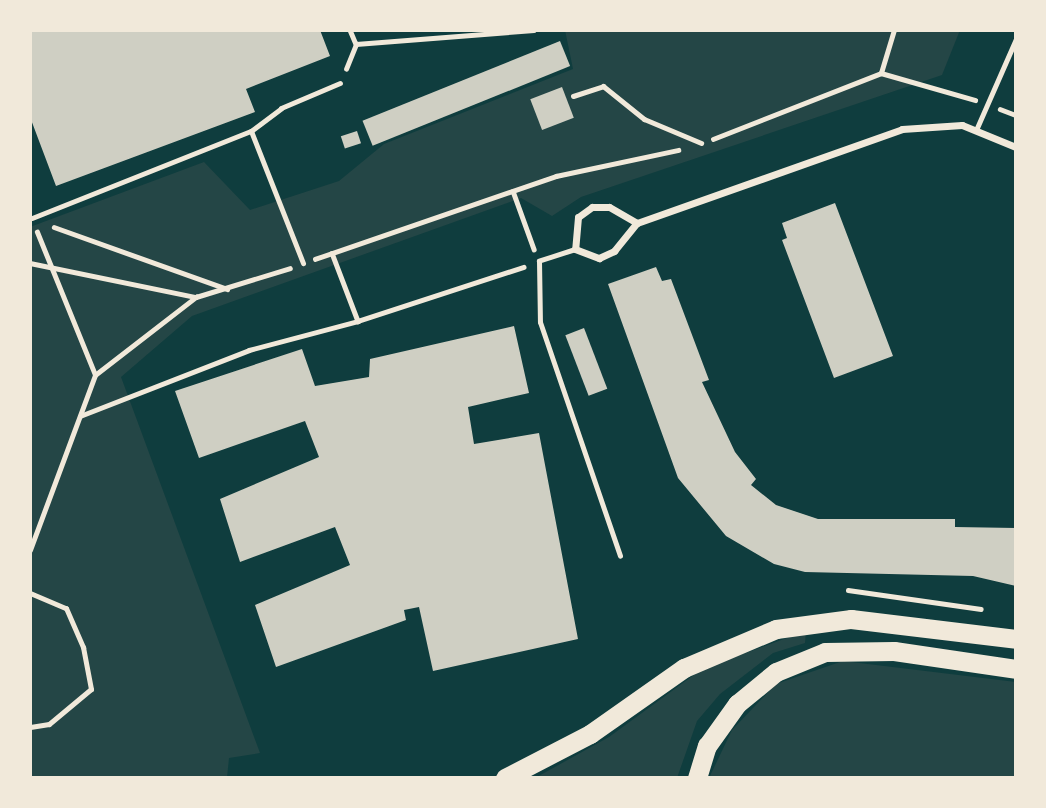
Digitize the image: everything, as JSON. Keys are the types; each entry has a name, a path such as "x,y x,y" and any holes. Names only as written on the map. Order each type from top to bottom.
{"highway":[{"path":"505,778 590,734 701,658 776,629 851,619 1016,639"},
{"path":"697,778 707,746 737,704 776,672 825,652 894,651 1016,669"}],"street":[{"path":"637,223 609,207 592,207 578,218 575,249 599,258 614,251 637,223 902,129 933,123 976,130 1016,147"}],"lane":[{"path":"976,130 990,105 1016,39"},
{"path":"32,218 251,131 281,108 340,83"},
{"path":"573,96 603,86 644,120 701,143"},
{"path":"251,131 303,263"},
{"path":"575,249 539,261 540,322 620,556"},
{"path":"30,593 66,608 83,647 91,689 49,724 30,727"}],"path":[{"path":"340,83 356,44 350,30"},
{"path":"473,30 475,36"},
{"path":"356,44 533,30"},
{"path":"881,74 894,30"},
{"path":"30,550 95,375 196,297 228,289 513,191 701,143 881,74 1016,115"},
{"path":"80,416 249,350 358,321 539,261 513,191"},
{"path":"32,218 228,289"},
{"path":"35,227 95,375"},
{"path":"332,253 358,321"},
{"path":"30,263 48,263 196,297"},
{"path":"848,590 989,610"}],"shaded area":[{"path":"565,30 960,30 942,75 581,197 552,216 521,198 192,316 121,377 260,753 229,758 227,778 30,778 30,227 204,162 250,210 339,181 384,144 573,69"},
{"path":"806,631 805,643 773,653 720,694 697,721 677,778 535,778 609,737 702,669"},
{"path":"843,661 1016,682 1016,778 709,778 732,730 776,684"}],"building":[{"path":"30,30 320,30 330,56 246,89 255,112 56,186 30,117"},
{"path":"560,41 570,66 373,146 363,121"},
{"path":"562,87 574,118 542,130 530,99"},
{"path":"357,131 361,143 345,149 341,136"},
{"path":"835,203 893,356 834,378 782,240 787,238 782,223"},
{"path":"656,267 662,281 671,279 709,380 702,382 735,452 756,479 751,485 776,505 818,519 955,519 955,527 1016,528 1016,586 973,576 805,572 774,564 726,536 678,478 608,284"},
{"path":"514,326 529,393 468,407 474,444 539,433 578,639 433,671 419,607 404,610 406,620 276,667 255,605 350,565 335,527 240,562 220,499 319,457 305,421 199,458 175,391 302,349 315,386 369,377 370,359"},
{"path":"584,328 607,389 589,396 565,335"}]}
